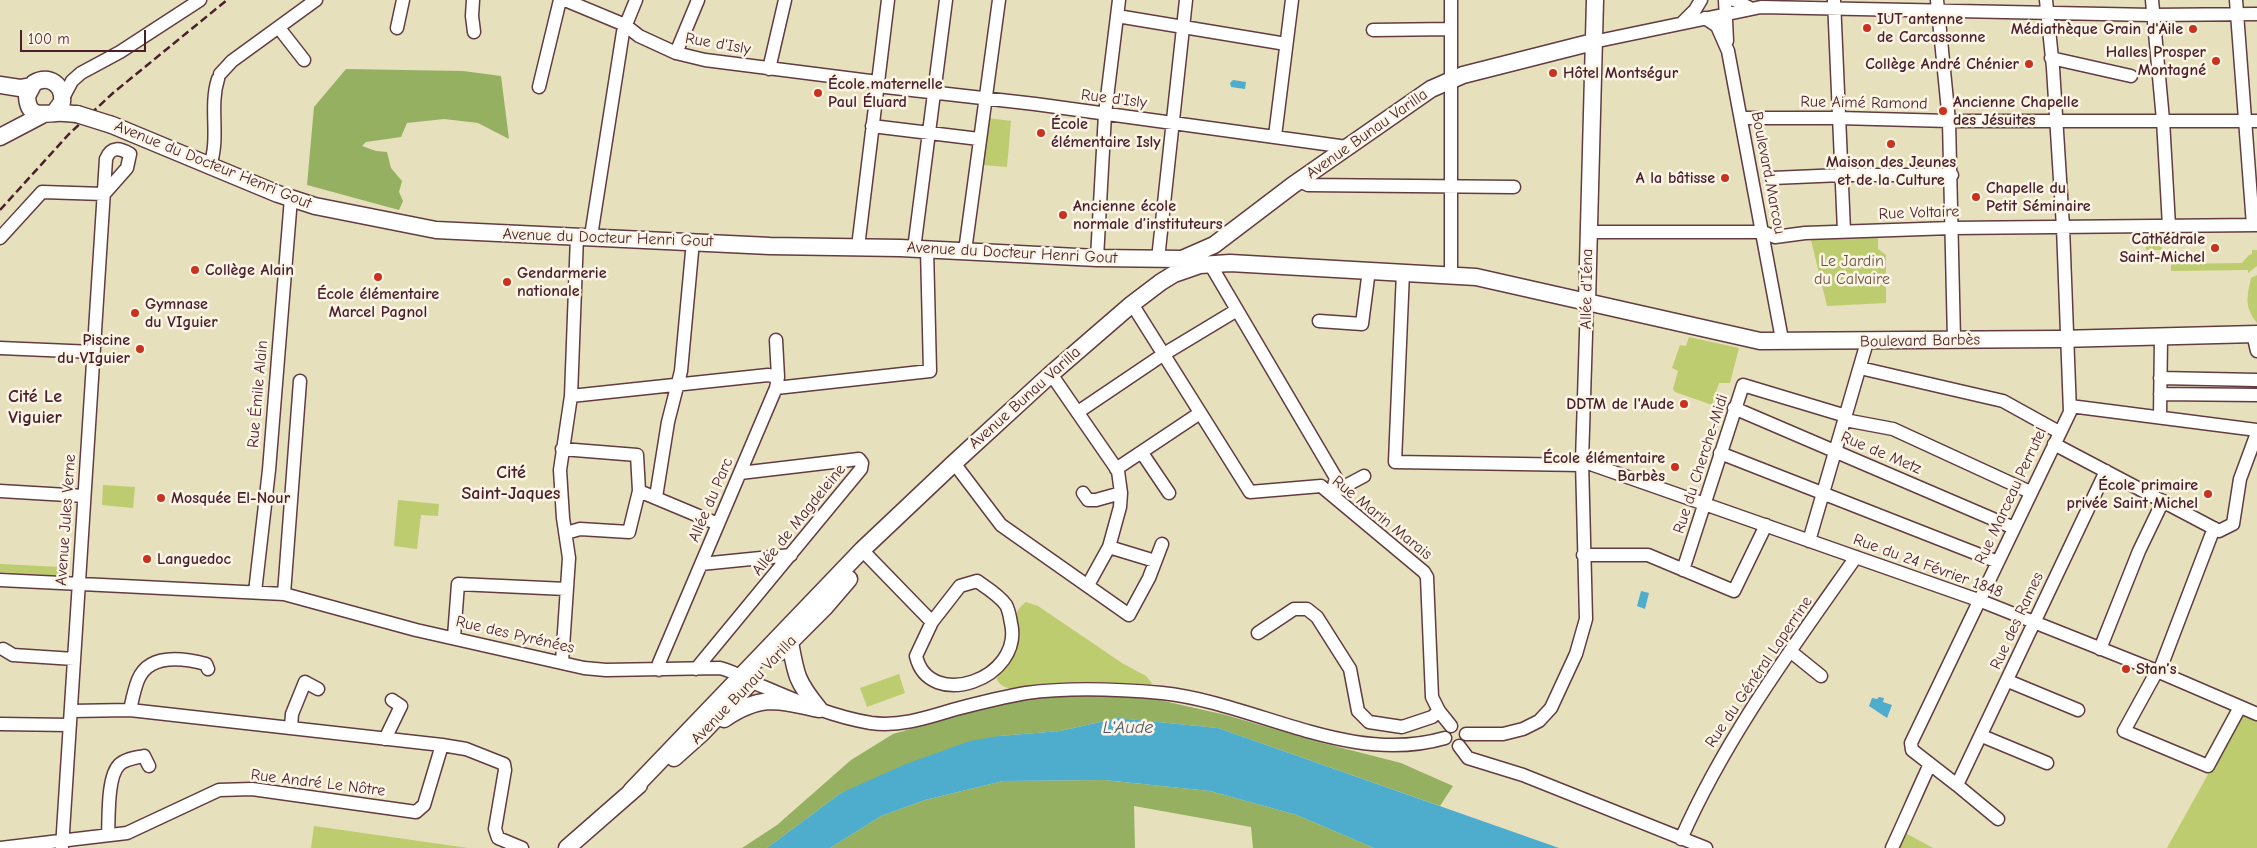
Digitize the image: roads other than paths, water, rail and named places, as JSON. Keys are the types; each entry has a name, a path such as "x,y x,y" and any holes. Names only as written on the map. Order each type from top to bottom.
{"main road":[{"name":"Allée d'Iéna","path":"1586,302 1594,0"},
{"name":"Avenue Bunau Varilla","path":"631,791 684,751 702,733 747,679 790,642 825,607 883,530 1051,374 1132,304 1298,181 1431,89 1452,78 1593,42"},
{"path":"0,85 20,88 31,86 42,80 51,81 60,88 55,107 0,136"},
{"path":"31,86 27,96 29,106 55,107"},
{"name":"Avenue du Docteur Henri Gout","path":"55,107 112,125 210,166 323,209 436,230 770,246 920,249 1097,258 1158,259"},
{"path":"1214,245 1214,263"},
{"name":"Avenue Bunau Varilla","path":"1158,259 1176,271"},
{"path":"1158,259 1176,271 1214,263 1451,274 1490,279 1586,302"},
{"name":"Boulevard Barbès","path":"1586,302 1760,341 1868,342 2255,334"},
{"name":"Avenue Bunau Varilla","path":"567,848 631,791 747,679 865,553"},
{"path":"790,642 794,667 800,685 818,709"},
{"path":"702,733 739,708 757,702 776,699 818,709"}],"street":[{"path":"55,107 72,81 81,73 120,52 199,0"},
{"path":"210,166 214,146 214,92 219,76 232,61 316,0"},
{"path":"397,28 404,0"},
{"path":"473,0 474,32"},
{"path":"539,87 560,0"},
{"path":"562,662 569,558 560,470 571,396 584,236 625,25 636,0"},
{"path":"676,53 698,0"},
{"path":"769,69 785,0"},
{"path":"858,247 888,0"},
{"path":"571,396 677,383 768,375 777,382 930,371 920,249 929,134 946,0"},
{"path":"965,251 999,0"},
{"path":"1097,258 1105,114 1119,0"},
{"path":"1158,259 1186,0"},
{"path":"1275,136 1292,0"},
{"path":"1451,0 1451,274"},
{"path":"1682,23 1695,10 1701,0"},
{"path":"1725,0 1728,51"},
{"path":"1734,0 1750,8"},
{"name":"Rue Marceau Perrutel","path":"1998,819 1912,750 1911,743 1981,601 2030,492 2070,412 2066,283 2057,121 2046,0"},
{"path":"2152,0 2169,226"},
{"path":"2236,0 2250,121 2255,225"},
{"name":"Rue d'Isly","path":"572,1 625,25 639,36 676,53 705,60 1347,147"},
{"path":"1593,42 1750,8 1834,4 1938,5 2046,13 2257,14"},
{"path":"1834,4 1844,231"},
{"path":"1938,5 1952,175 1954,340"},
{"path":"1117,16 1286,44"},
{"name":"Boulevard Marcou","path":"1705,18 1717,26 1728,51 1781,334 1777,341"},
{"path":"279,28 304,60"},
{"path":"1373,30 1451,29"},
{"path":"2051,58 2131,76"},
{"path":"51,81 81,73"},
{"name":"Rue Aimé Ramond","path":"1741,118 1949,121 2250,121"},
{"path":"872,126 980,139"},
{"path":"1772,178 1842,175 1952,175"},
{"path":"1298,181 1308,185 1514,187"},
{"name":"Avenue Jules Verne","path":"0,238 42,192 104,194 63,844"},
{"name":"Rue Émile Alain","path":"255,592 268,470 291,198"},
{"name":"Rue Voltaire","path":"1588,232 1763,232 1775,237 1844,231 1952,228 2255,225"},
{"path":"656,497 668,422 681,371 693,241"},
{"path":"1214,263 1236,310 1336,478 1332,493"},
{"path":"1319,322 1362,324 1369,270"},
{"name":"Rue du 24 Février 1848","path":"1403,272 1395,462 1582,463 1706,504 1981,601 2158,671 2257,714"},
{"name":"Allée d'Iéna","path":"1466,734 1503,734 1523,729 1539,720 1552,708 1576,654 1586,619 1582,463 1586,302"},
{"path":"1116,469 1200,414 1132,304"},
{"path":"1078,412 1164,354 1236,310"},
{"path":"2255,334 2257,351"},
{"path":"2160,417 2161,337"},
{"name":"Allée du Parc","path":"659,670 659,663 777,382 776,340"},
{"path":"1809,540 1868,342"},
{"path":"0,348 93,352"},
{"path":"1860,368 2003,401 2106,471 2216,530 2233,524 2240,479 2257,432 2070,406"},
{"path":"1051,374 1116,469 1121,493 1120,507 1109,547 1088,585"},
{"path":"2160,378 2257,380"},
{"path":"284,594 300,381"},
{"name":"Rue du Cherche-Midi","path":"1684,570 1706,504 1734,408 1744,384 1846,418"},
{"path":"2160,394 2257,395"},
{"name":"Rue de Metz","path":"1734,408 2014,528"},
{"name":"Rue Marin Marais","path":"1200,414 1250,492 1321,486 1332,493 1424,572 1427,577 1432,696 1439,711 1451,726"},
{"path":"1846,418 1893,429 2030,492"},
{"path":"562,449 637,455 638,491 630,532 580,529 566,532"},
{"path":"1142,453 1169,493"},
{"path":"1720,453 1998,562"},
{"name":"Allée de Magdeleine","path":"696,669 792,555 861,469 862,463 859,459 740,473"},
{"path":"954,463 1001,525 1129,615 1149,578 1162,544"},
{"name":"Rue des Rames","path":"1958,785 2106,471"},
{"path":"1332,493 1364,476"},
{"path":"0,491 84,496"},
{"path":"638,491 718,524"},
{"path":"1083,493 1088,500 1096,500 1121,493"},
{"path":"2100,649 2142,542 2162,501"},
{"path":"1583,555 1648,555 1734,591 1766,525"},
{"path":"2216,530 2158,671 2124,731 2208,766 2240,707"},
{"path":"1109,547 1155,562"},
{"path":"865,553 932,622"},
{"path":"701,564 792,555"},
{"name":"Rue du Général Laperrine","path":"1681,839 1717,764 1745,717 1856,557"},
{"name":"Rue des Pyrénées","path":"0,580 284,594 416,630 593,669 659,670 720,668 818,709 873,723 913,722 1025,693 1107,689 1163,694 1205,702 1328,737 1381,744 1415,744 1445,738"},
{"path":"977,581 992,591 1007,606 1012,627 1010,649 994,671 982,679 956,685 935,682 922,671 916,656 932,622 960,586 977,581"},
{"path":"454,638 458,584 566,589"},
{"path":"1258,633 1294,609 1308,609 1317,616 1350,669 1358,710 1369,722 1402,727 1432,717 1439,711"},
{"path":"3,649 13,655 74,659"},
{"path":"1790,651 1821,676"},
{"path":"130,710 138,679 153,663 171,659 206,664 208,669"},
{"path":"2008,681 2078,710"},
{"path":"291,727 292,714 305,682 318,689"},
{"path":"386,738 401,706 392,700"},
{"path":"71,711 130,710 386,738 466,749 504,764 505,770 496,830 498,838 522,848"},
{"path":"0,724 70,726"},
{"path":"1451,726 1459,726 1466,734 1465,741 1460,746 1452,746 1445,738 1446,731 1451,726"},
{"path":"1982,736 2047,763"},
{"name":"Rue André Le Nôtre","path":"0,848 63,844 127,833 219,790 252,789 416,812 424,805 442,745"},
{"path":"1460,746 1468,758 1523,775 1706,848"},
{"path":"108,835 112,776 118,766 127,760 144,756 149,766"},
{"path":"1892,848 1930,764"}],"water":[{"path":"1233,80 1246,82 1245,89 1231,87 1230,83"},
{"path":"1641,591 1649,593 1645,609 1637,606"},
{"path":"1879,697 1884,698 1883,702 1892,705 1887,718 1869,706 1872,698 1877,699"},
{"name":"L'Aude","path":"1118,718 1218,728 1559,848 1374,848 1297,815 1210,791 1104,780 1003,781 925,800 881,816 830,848 767,848 841,793 906,764 970,741 999,736 1060,731"}],"railway":[{"path":"0,210 69,134 113,93 227,0"}],"place":[{"name":"IUT antenne de Carcassonne","path":"1867,28"},
{"name":"Médiathèque Grain d'Aile","path":"2193,29"},
{"name":"Halles Prosper Montagné","path":"2216,61"},
{"name":"Collège André Chénier","path":"2029,64"},
{"name":"Hôtel Montségur","path":"1553,73"},
{"name":"École maternelle Paul Éluard","path":"818,93"},
{"name":"Ancienne Chapelle des Jésuites","path":"1943,111"},
{"name":"École élémentaire Isly","path":"1041,133"},
{"name":"Maison des Jeunes et de la Culture","path":"1891,144"},
{"name":"A la bâtisse","path":"1725,178"},
{"name":"Chapelle du Petit Séminaire","path":"1976,197"},
{"name":"Ancienne école normale d’instituteurs","path":"1063,215"},
{"name":"Cathédrale Saint-Michel","path":"2215,248"},
{"name":"Collège Alain","path":"195,270"},
{"name":"École élémentaire Marcel Pagnol","path":"378,277"},
{"name":"Gendarmerie nationale","path":"507,282"},
{"name":"Gymnase du VIguier","path":"135,313"},
{"name":"Piscine du VIguier","path":"140,349"},
{"name":"DDTM de l'Aude","path":"1684,404"},
{"name":"École élémentaire Barbès","path":"1675,467"},
{"name":"École primaire privée Saint Michel","path":"2208,494"},
{"name":"Mosquée El-Nour","path":"161,498"},
{"name":"Languedoc","path":"147,559"},
{"name":"Stan’s","path":"2126,669"}],"district":[{"name":"Cité Le Viguier","path":"35,407"},
{"name":"Cité Saint-Jaques","path":"511,483"}],"park label":[{"name":"Le Jardin du Calvaire","path":"1852,270"}]}
